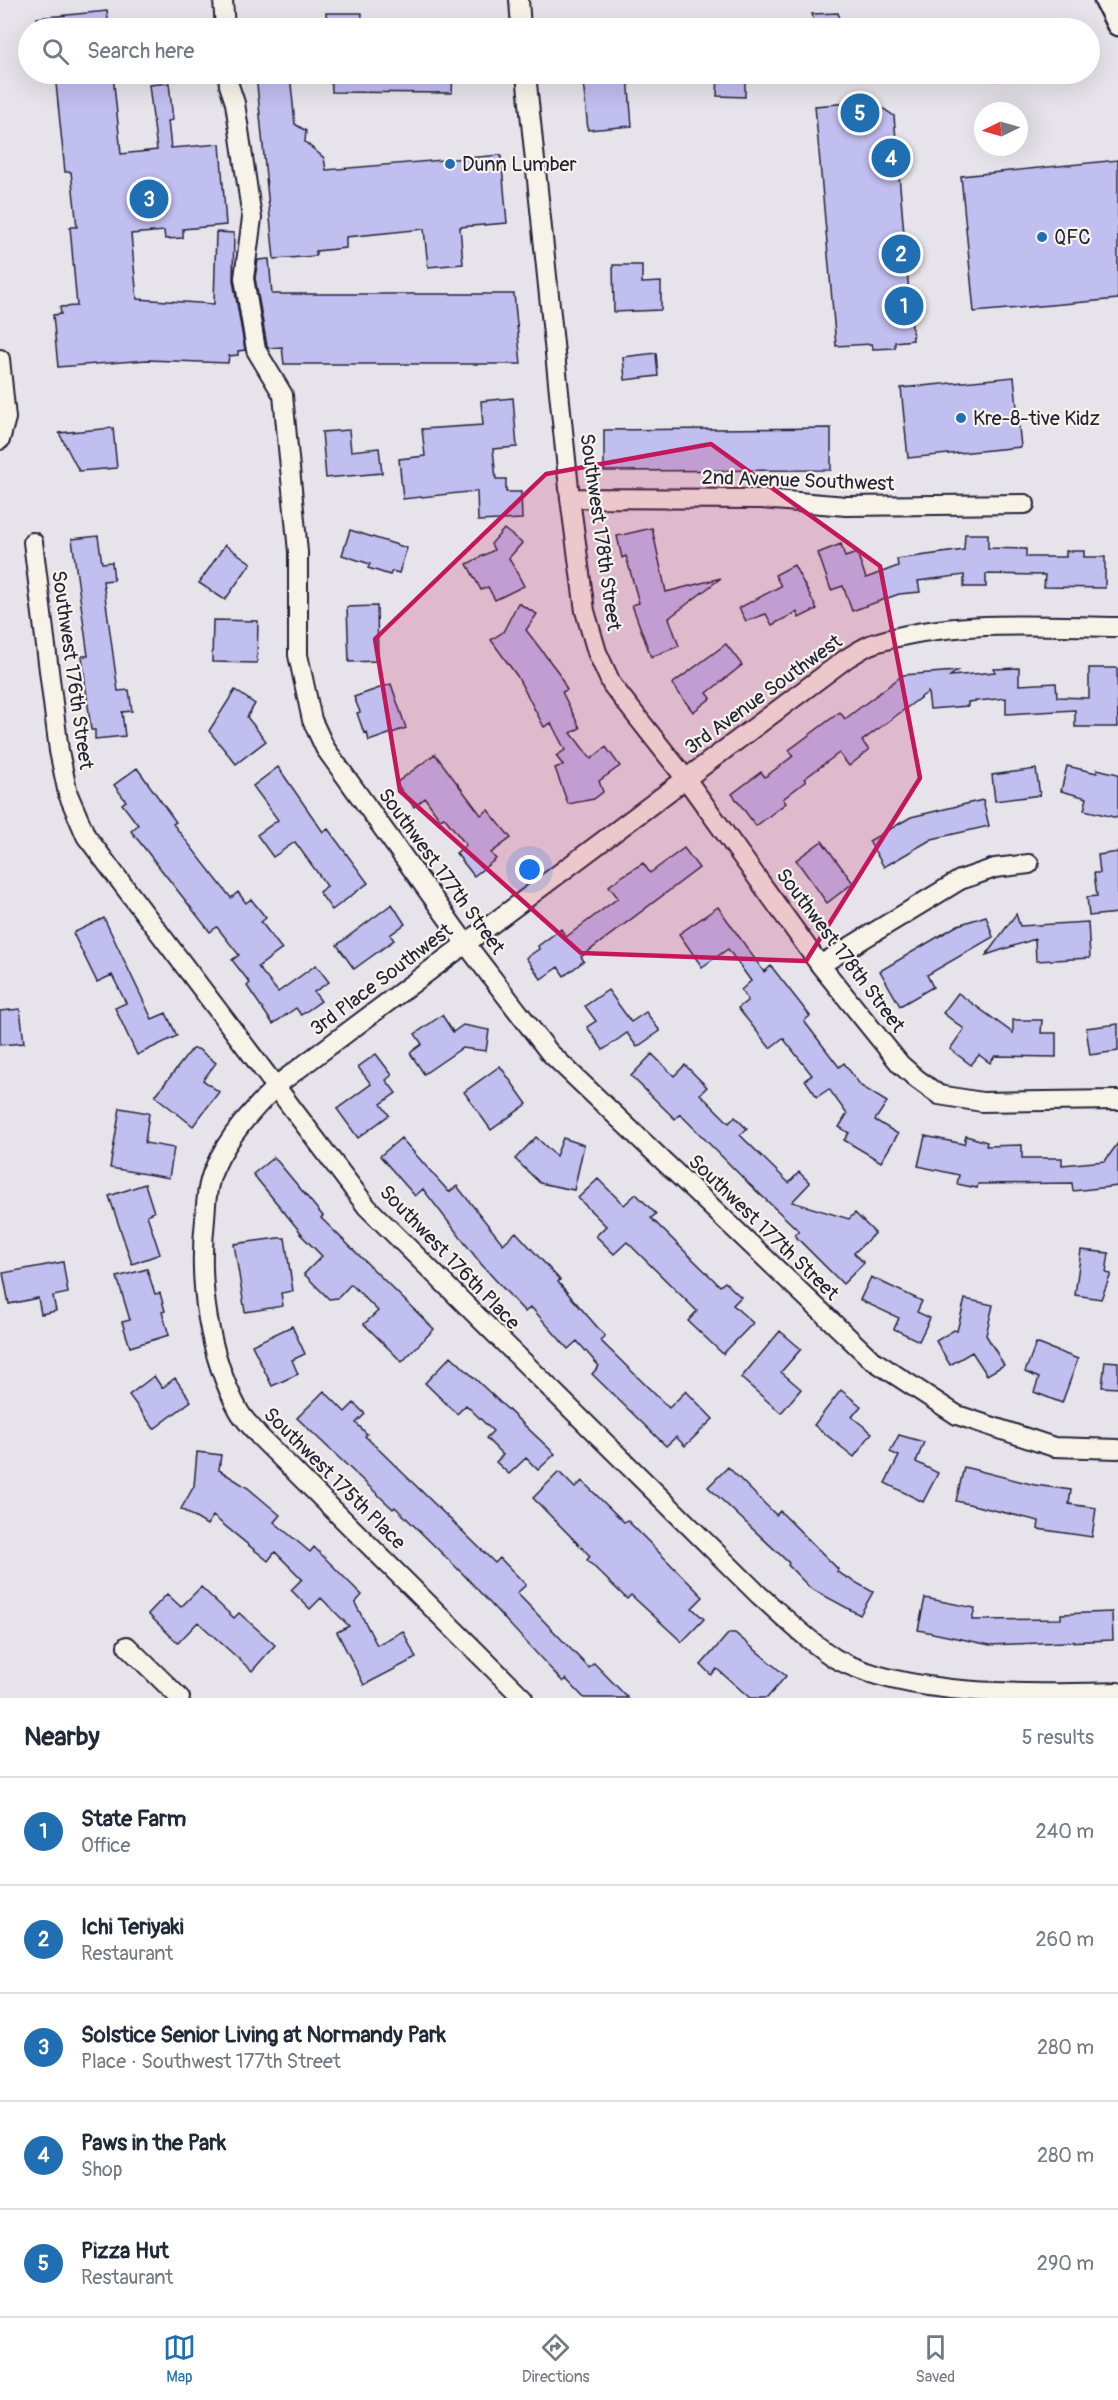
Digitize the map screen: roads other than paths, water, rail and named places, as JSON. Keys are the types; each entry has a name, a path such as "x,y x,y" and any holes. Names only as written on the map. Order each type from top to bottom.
{"street":[{"path":"223,0 224,18"},
{"path":"519,0 520,18"},
{"path":"1106,0 1118,24"},
{"name":"Southwest 177th Street","path":"229,84 235,103 252,218 244,278 256,350 283,395 298,552 298,655 312,720 325,748 466,944 549,1052 871,1359 957,1415 1054,1447 1118,1449"},
{"name":"Southwest 178th Street","path":"527,84 570,498 585,611 597,652 612,685 686,779 820,964 900,1064 916,1079 939,1095 982,1101 1118,1100"},
{"path":"0,359 6,418 0,440"},
{"name":"2nd Avenue Southwest","path":"570,498 762,499 846,506 1025,504"},
{"name":"Southwest 176th Street","path":"33,542 59,751 68,794 86,836"},
{"name":"3rd Avenue Southwest","path":"686,779 847,658 873,644 908,635 945,630 1012,626 1118,627"},
{"name":"3rd Place Southwest","path":"277,1085 686,779"},
{"name":"Southwest 176th Place","path":"86,836 277,1085 367,1207 759,1596 801,1633 837,1660 877,1679 914,1689 981,1696 1118,1692"},
{"path":"820,964 960,880 995,868 1029,864"},
{"name":"Southwest 175th Place","path":"277,1085 240,1123 213,1170 207,1198 202,1245 205,1289 212,1338 223,1374 240,1412 259,1436 523,1698"},
{"path":"127,1646 180,1698"}],"place":[{"name":"Pizza Hut","path":"860,113"},
{"name":"Paws in the Park","path":"891,158"},
{"name":"Dunn Lumber","path":"450,164"},
{"name":"Solstice Senior Living at Normandy Park","path":"149,199"},
{"name":"QFC","path":"1042,237"},
{"name":"Ichi Teriyaki","path":"901,254"},
{"name":"State Farm","path":"904,306"},
{"name":"Kre-8-tive Kidz","path":"961,418"}]}
